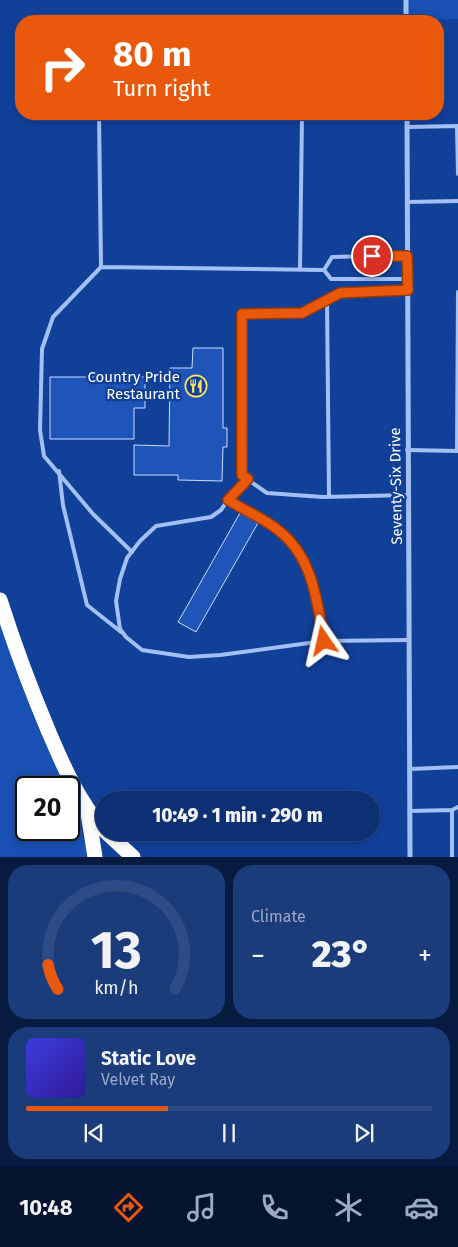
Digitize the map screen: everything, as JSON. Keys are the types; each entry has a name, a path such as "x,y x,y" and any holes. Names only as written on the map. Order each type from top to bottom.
{"highway":[{"path":"0,600 22,666 63,764 88,813 95,820"},
{"path":"88,813 94,857"},
{"path":"116,841 133,857"}],"street":[{"path":"406,0 406,15"},
{"name":"Seventy-Six Drive","path":"407,120 410,857"}],"lane":[{"path":"99,120 101,267 53,317 42,349 40,430 44,456 59,471 93,514 132,552"},
{"path":"300,270 302,120"},
{"path":"407,127 458,126 458,174"},
{"path":"407,202 458,201"},
{"path":"324,270 332,257 407,256"},
{"path":"101,267 324,270"},
{"path":"324,270 331,279 408,279"},
{"path":"408,290 340,293 302,313 242,314 242,475 267,493 329,496 408,495"},
{"path":"407,450 458,451 458,292"},
{"path":"327,300 329,496"},
{"path":"59,471 63,505 87,605 142,650 190,657 220,655 324,641 409,640"},
{"path":"126,637 120,629 116,601 120,580 132,552 156,526 210,517 221,510 248,479"},
{"path":"228,500 278,530 293,544 312,576 324,641"},
{"path":"410,769 458,767"},
{"path":"410,811 452,810 458,807"},
{"path":"452,810 452,857"}],"shaded area":[{"path":"406,0 458,0 458,19 444,19 444,15 406,15"},
{"path":"0,623 34,718 60,776 15,776 15,841 80,841 80,824 88,857 0,857"}],"building":[{"path":"193,348 223,348 223,428 227,428 227,447 223,447 222,481 178,480 178,475 134,475 134,445 169,446 170,368 192,368"},
{"path":"50,377 145,377 145,408 134,408 134,439 50,439"},
{"path":"240,513 258,523 196,632 178,622"}],"place":[{"name":"Country Pride Restaurant","path":"196,386"}],"route":[{"path":"324,641 312,576 293,544 278,530 228,500 248,479 242,475 242,314 302,313 340,293 408,290 407,256 372,256"}]}
